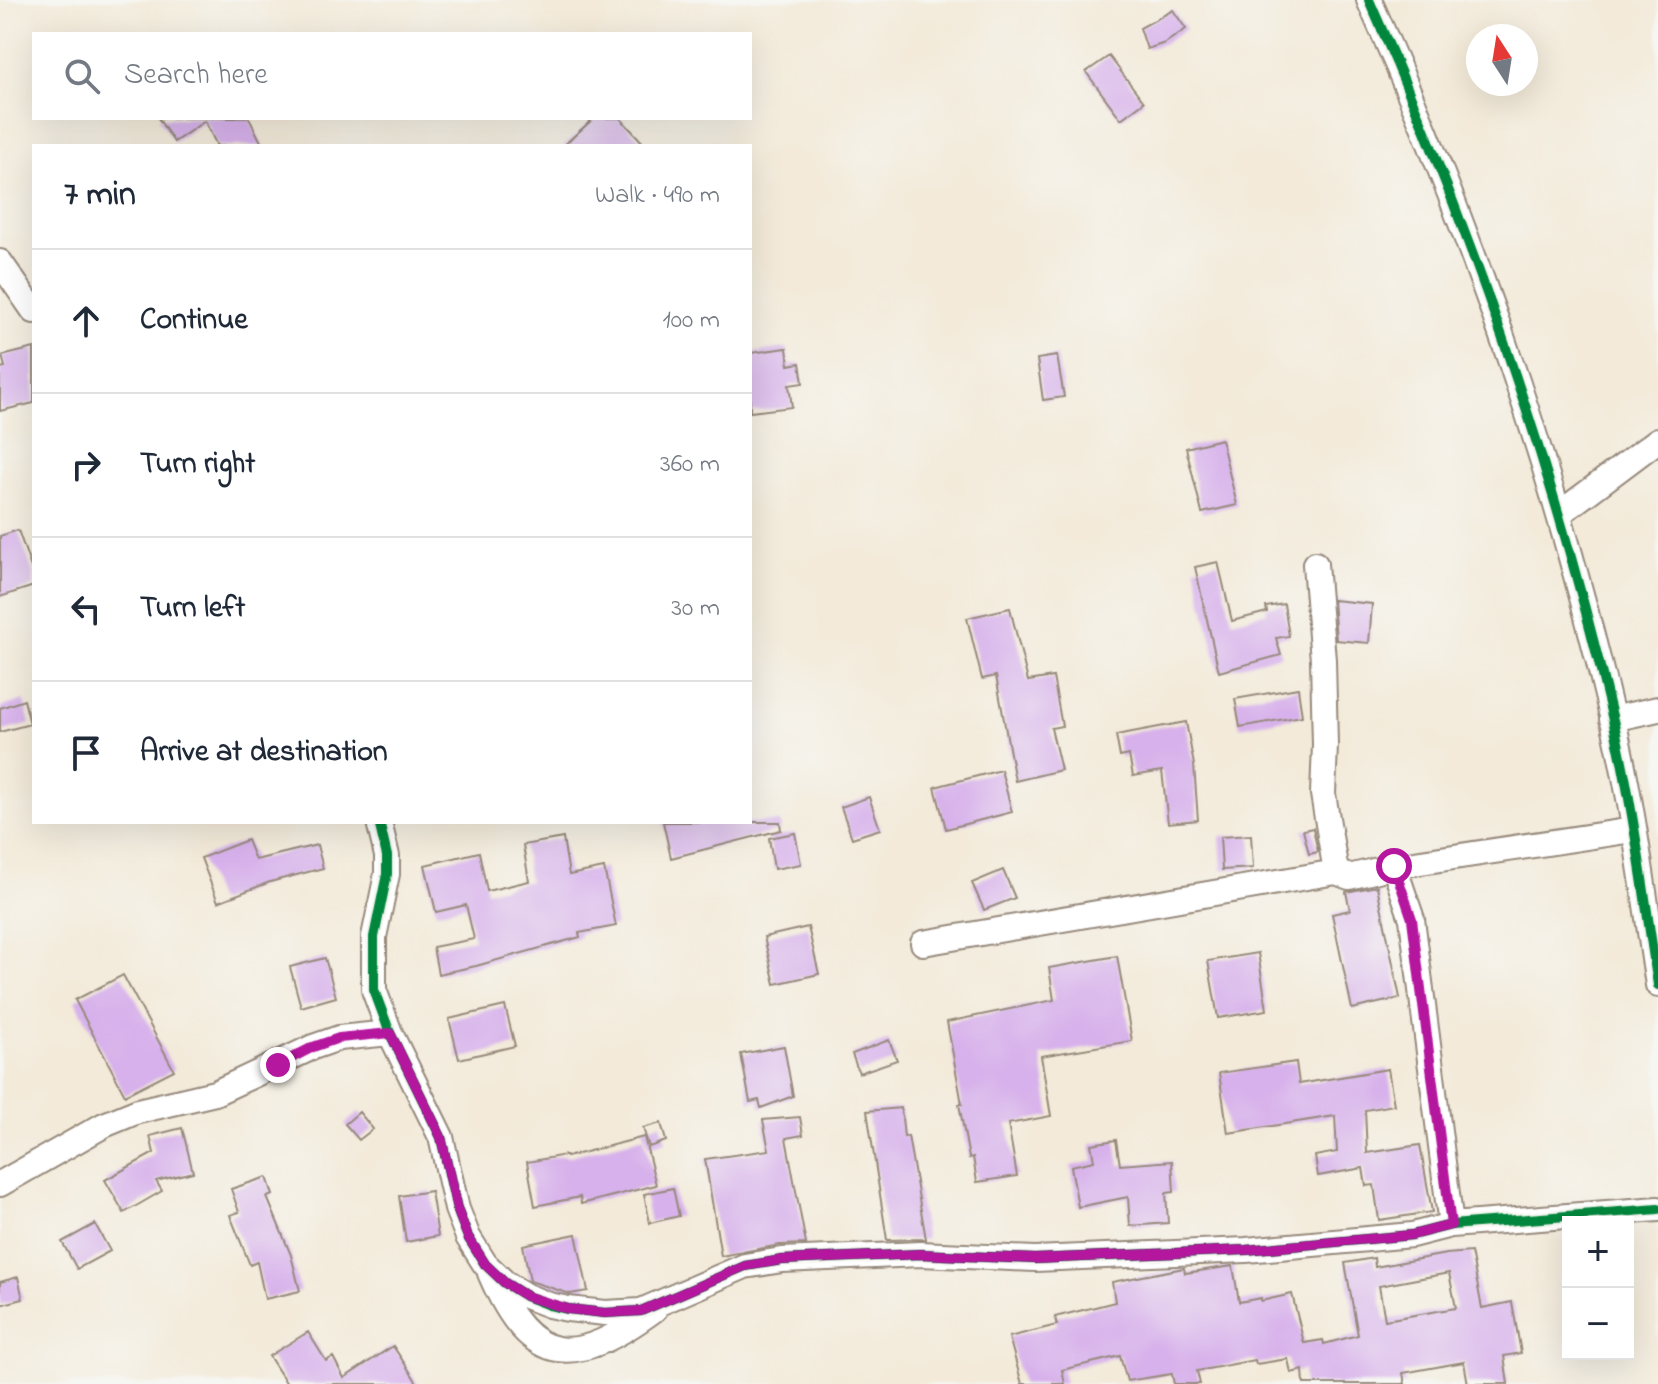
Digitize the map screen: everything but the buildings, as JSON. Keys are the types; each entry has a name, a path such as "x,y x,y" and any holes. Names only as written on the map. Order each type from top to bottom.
{"street":[{"path":"1369,0 1459,216 1559,514 1612,719 1658,985"},
{"path":"0,262 32,308"},
{"path":"1559,514 1658,440"},
{"path":"1315,564 1323,660 1323,794 1336,872"},
{"path":"1612,719 1658,709"},
{"path":"379,824 387,856 387,874 374,937 374,990 390,1033 441,1137 457,1209 468,1237 485,1264 504,1307 530,1336 547,1346 565,1351 587,1349 626,1331 663,1303"},
{"path":"923,943 1336,872 1349,877 1394,866 1633,830"},
{"path":"1394,866 1412,919 1451,1225"},
{"path":"339,1038 381,1007"},
{"path":"0,1184 104,1125 138,1111 215,1093 339,1038 390,1033"},
{"path":"485,1264 505,1283 526,1296 568,1309 605,1313 641,1311 745,1266 782,1260 920,1254 1035,1259 1231,1250 1412,1235 1451,1225 1658,1209"}],"cycle path":[{"path":"1369,0 1407,87 1476,263 1537,442 1564,533 1626,782 1658,985"},
{"path":"379,824 387,856 387,874 374,937 374,990 390,1033 441,1137 457,1209 468,1237 485,1264 505,1283 549,1305 605,1313 641,1311 745,1266 782,1260 920,1254 1035,1259 1246,1250 1412,1235 1451,1225 1658,1209"}],"route":[{"path":"278,1065 339,1038 390,1033 441,1137 457,1209 468,1237 485,1264 505,1283 526,1296 568,1309 605,1313 641,1311 745,1266 782,1260 920,1254 1035,1259 1246,1250 1412,1235 1451,1225 1412,919 1394,866"}]}
